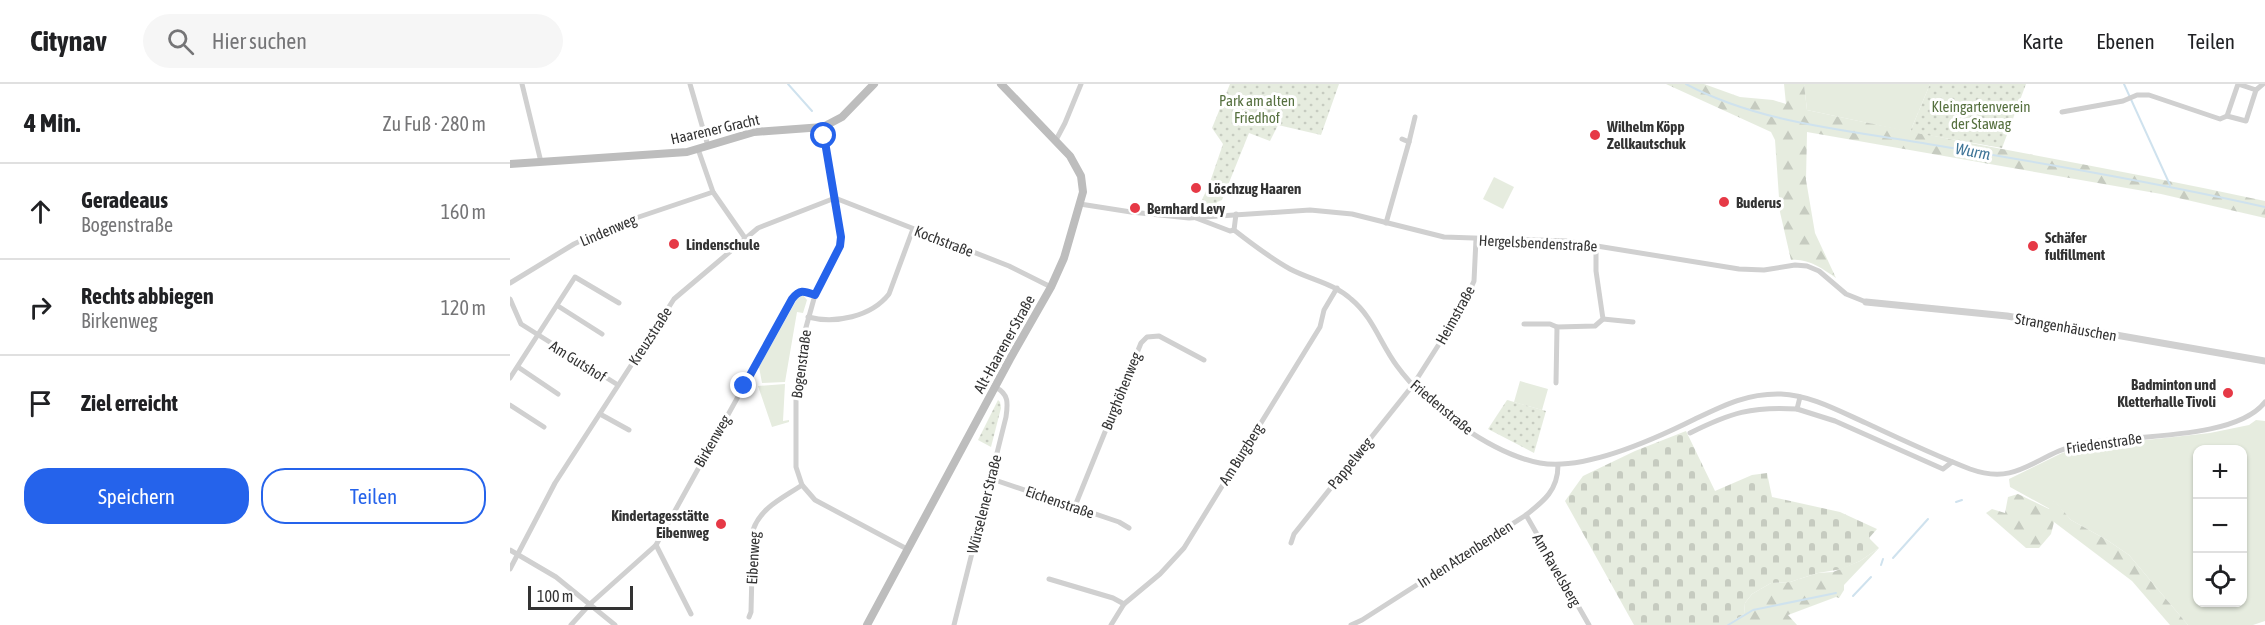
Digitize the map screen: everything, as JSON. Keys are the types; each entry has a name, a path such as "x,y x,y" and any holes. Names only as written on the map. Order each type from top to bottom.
{"main road":[{"name":"Haarener Gracht","path":"510,164 648,155 698,149 754,132 823,127 842,117 874,84"},
{"name":"Alt-Haarener Straße","path":"867,625 995,387 1052,287 1064,258 1084,189 1082,176 1070,156 1001,84"}],"street":[{"path":"522,84 541,162"},
{"path":"690,84 708,146"},
{"path":"1056,140 1081,84"},
{"path":"2227,116 2238,84 2256,90"},
{"path":"2062,112 2149,95 2220,119 2227,116 2246,121 2256,90 2263,84"},
{"path":"1386,223 1415,117"},
{"name":"Bogenstraße","path":"802,485 795,467 795,405 798,364 815,295 840,246 841,237 823,127"},
{"path":"1402,139 1409,142"},
{"path":"698,149 713,192 746,238"},
{"name":"Lindenweg","path":"510,283 574,244 612,226 713,192"},
{"name":"Kochstraße","path":"835,198 1009,266 1052,287"},
{"name":"Kreuzstraße","path":"510,569 555,483 674,299 758,228 835,198"},
{"name":"Friedenstraße","path":"1080,204 1131,212 1196,218 1216,218 1236,214"},
{"name":"Hergelsbendenstraße","path":"1236,214 1330,211 1352,214 1444,237 1566,241 1739,269 1764,270 1795,265 1807,266 1819,271 1846,294 1866,302"},
{"path":"1234,230 1236,214"},
{"name":"Friedenstraße","path":"1196,218 1230,231 1234,230 1277,262 1337,288 1365,313 1396,365 1413,385 1462,427 1482,440 1500,450 1539,463 1558,465 1601,458 1667,432 1741,398 1780,394 1800,397 1839,411 1983,474 2003,474 2028,467 2060,449 2083,443 2209,429 2245,420 2259,410 2265,402"},
{"path":"808,317 839,320 859,314 882,302 889,294 913,229"},
{"name":"Heimstraße","path":"1413,385 1471,291 1475,272 1476,239"},
{"path":"1596,245 1596,271 1603,320"},
{"name":"Am Gutshof","path":"510,378 575,277 619,303"},
{"name":"Am Burgberg","path":"1111,625 1124,604 1160,574 1184,548 1316,334 1324,309 1337,288"},
{"name":"Birkenweg","path":"571,625 590,604 656,545 792,299 804,290 815,295"},
{"name":"Am Gutshof","path":"510,299 521,324 618,385"},
{"name":"Strangenhäuschen","path":"1866,302 1998,315 2265,361"},
{"path":"558,306 602,334"},
{"path":"1524,324 1550,324 1557,327 1595,326 1603,320 1633,322"},
{"path":"1556,383 1557,327"},
{"name":"Burghöhenweg","path":"1075,506 1141,343 1147,337 1159,336 1204,360"},
{"path":"518,367 558,394"},
{"name":"Pappelweg","path":"1291,543 1294,534 1413,385"},
{"name":"Würselener Straße","path":"954,625 1008,403 1005,394 995,387"},
{"path":"1797,409 1800,397"},
{"path":"510,405 544,427"},
{"name":"Friedenstraße","path":"1690,433 1724,417 1747,410 1769,407 1797,409 1834,421 1942,469 1952,462"},
{"path":"2259,410 2265,416"},
{"path":"600,414 629,430"},
{"name":"In den Atzenbenden","path":"1351,625 1364,623 1526,515 1546,499 1555,487 1558,465"},
{"name":"Eichenstraße","path":"989,478 1075,506 1129,528"},
{"path":"802,485 815,501 907,549"},
{"name":"Eibenweg","path":"749,617 752,612 753,530 757,519 766,509 802,485"},
{"name":"Am Ravelsberg","path":"1526,515 1589,625"},
{"path":"656,545 691,614"},
{"path":"510,550 556,578 615,625"},
{"path":"1049,579 1113,598 1124,604"}],"green space":[{"name":"Park am alten Friedhof","path":"1230,84 1339,84 1321,135 1278,125 1270,141 1249,133 1222,200 1217,202 1214,211 1196,212 1209,185 1223,144 1212,128"},
{"path":"1666,84 1704,84 1740,97 1773,100 1786,104 1784,84 1804,84 1807,110 2265,201 2265,218 2161,194 1807,132 1806,180 1815,233 1836,278 1809,262 1791,260 1780,212 1775,140 1771,132"},
{"path":"1804,84 1930,84 1910,132 1807,110"},
{"name":"Kleingartenverein der Stawag","path":"1930,84 2026,84 2002,148 1910,132"},
{"path":"1494,177 1514,187 1503,209 1483,199"},
{"path":"803,295 807,300 803,313 797,312 785,382 762,383 759,367 797,299"},
{"path":"1520,381 1548,389 1542,410 1514,402"},
{"path":"785,384 783,421 789,420 789,422 772,427 758,386"},
{"path":"998,400 1001,408 991,447 978,440"},
{"path":"1507,400 1546,411 1534,453 1488,429"},
{"path":"2256,420 2265,421 2265,621 2253,625 2188,625 2129,555 2071,520 2054,501 2050,509 2010,487 2009,479 2062,453 2083,447 2210,433 2249,425"},
{"path":"1686,431 1715,491 1752,475 1767,473 1772,497 1840,512 1877,529 1869,538 1879,548 1860,561 1842,569 1818,573 1790,582 1771,583 1752,594 1745,603 1744,614 1727,625 1634,625 1565,501 1583,476 1635,451"},
{"path":"2018,494 2049,509 2054,500 2071,520 2129,555 2188,625 2170,625 2132,581 2054,522 2051,534 2039,548 2026,548 1986,513 1992,509 2005,513 2008,497"},
{"path":"1879,548 1844,585 1839,598 1836,597 1788,615 1797,625 1727,625 1744,614 1745,603 1752,594 1771,583 1790,582 1818,573 1833,572 1860,561"}],"waterway":[{"path":"788,84 812,111"},
{"name":"Wurm","path":"1686,84 1743,108 1804,123 2097,173 2265,207"},
{"path":"2124,84 2170,185"},
{"path":"1956,502 1962,500"},
{"path":"1893,558 1928,519"},
{"path":"1881,565 1883,559"},
{"path":"1853,596 1871,577"},
{"path":"1728,625 1753,610 1836,593"}],"place":[{"name":"Wilhelm Köpp Zellkautschuk","path":"1595,135"},
{"name":"Löschzug Haaren","path":"1196,188"},
{"name":"Buderus","path":"1724,202"},
{"name":"Bernhard Levy","path":"1135,208"},
{"name":"Lindenschule","path":"674,244"},
{"name":"Schäfer fulfillment","path":"2033,246"},
{"name":"Badminton und Kletterhalle Tivoli","path":"2228,393"},
{"name":"Kindertagesstätte Eibenweg","path":"721,524"}],"route":[{"path":"744,386 792,299 804,290 815,295 840,246 841,237 824,136"}]}
